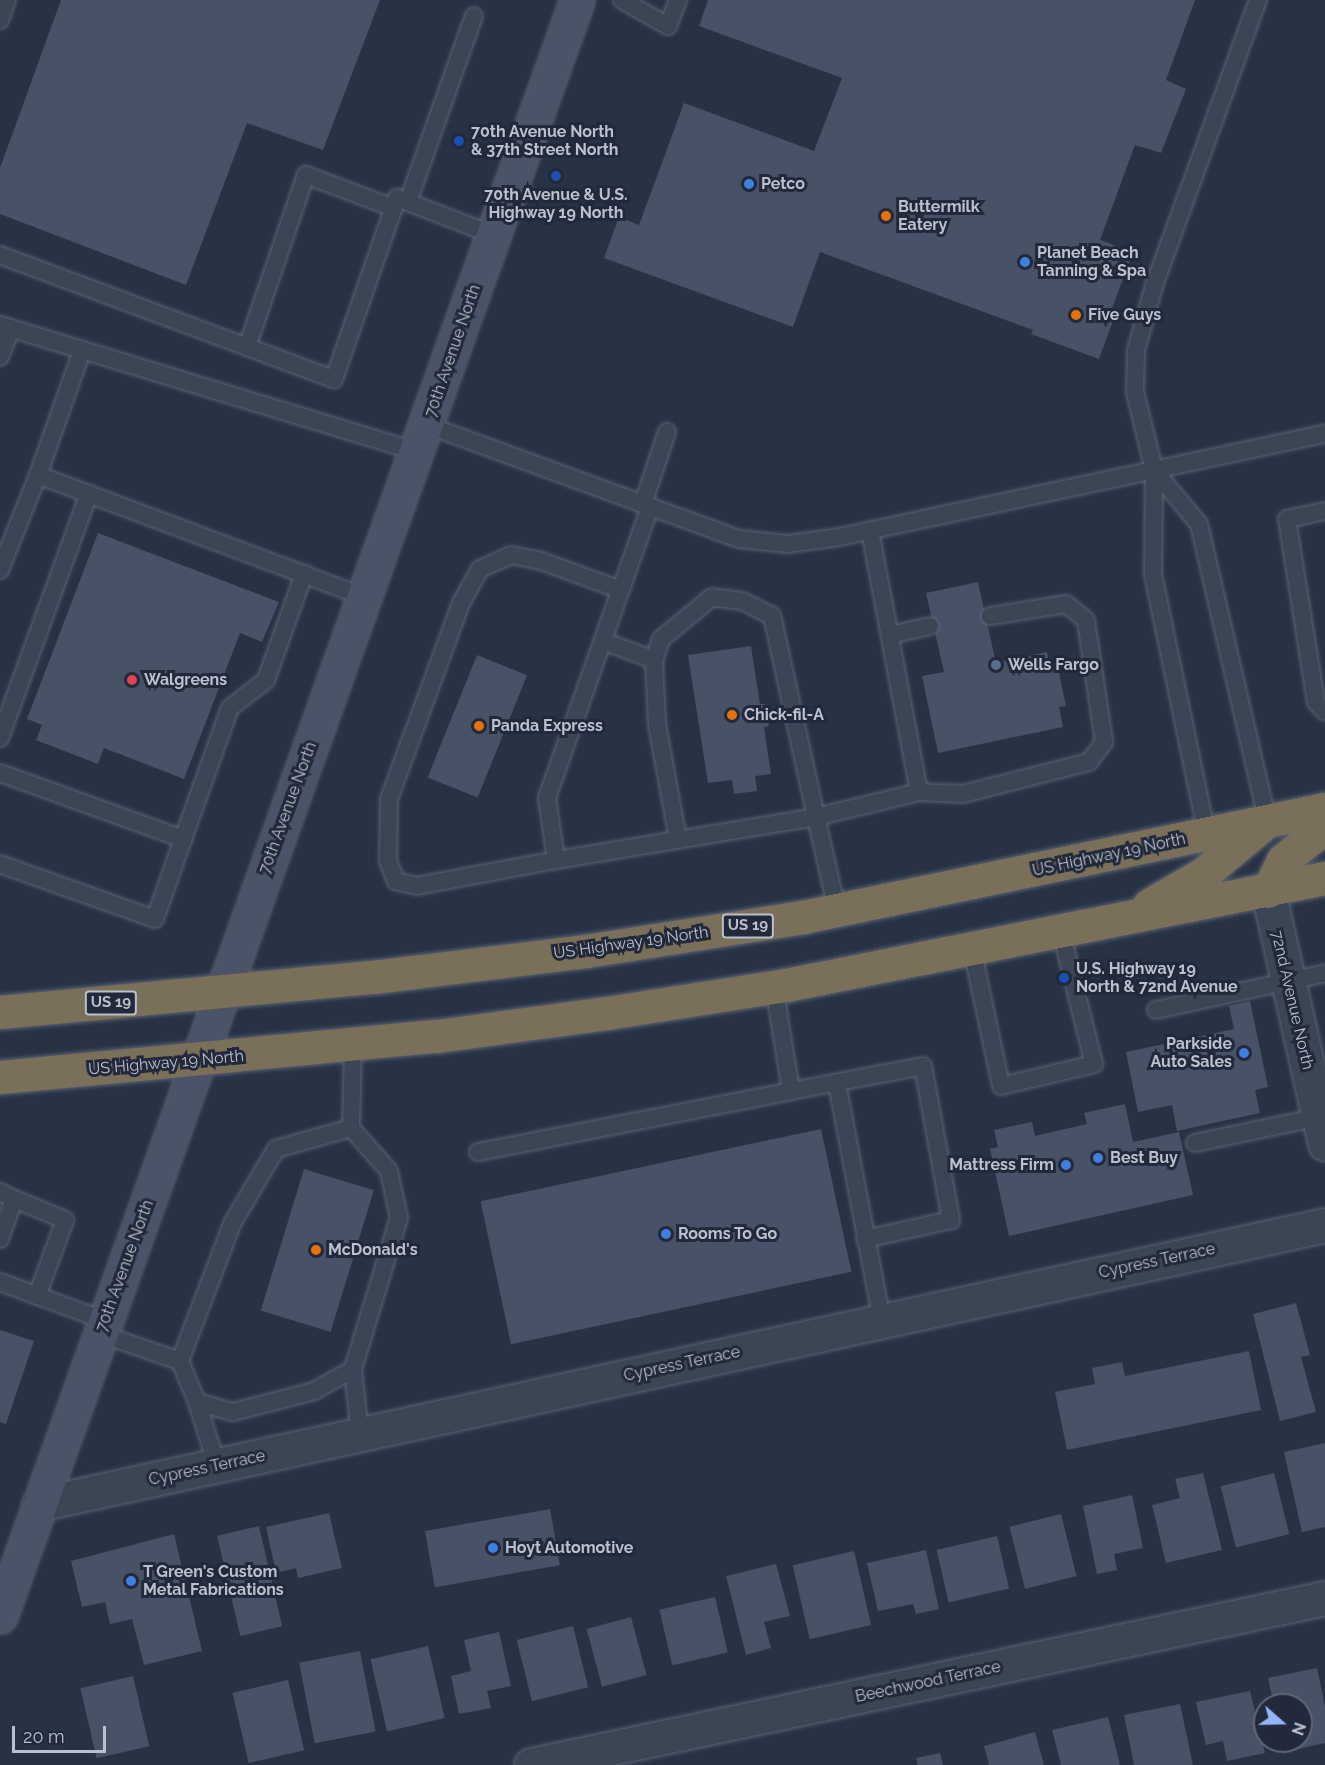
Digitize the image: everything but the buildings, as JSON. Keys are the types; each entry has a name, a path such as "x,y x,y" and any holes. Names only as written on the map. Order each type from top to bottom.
{"highway":[{"name":"US Highway 19 North","path":"4,1006 222,993 586,951 837,910 1325,809"},
{"path":"1121,920 1203,874 1268,822"},
{"path":"1268,891 1283,860 1325,827"},
{"name":"US Highway 19 North","path":"0,1077 198,1061 353,1045 607,1013 774,986 972,949 1325,878"}],"street":[{"name":"70th Avenue North","path":"0,1616 577,0"},
{"name":"72nd Avenue North","path":"1268,891 1323,1135"},
{"name":"Cypress Terrace","path":"39,1504 1325,1225"},
{"name":"Beechwood Terrace","path":"531,1765 1325,1598"}],"lane":[{"path":"0,20 7,0"},
{"path":"622,0 668,26 678,0"},
{"path":"1206,835 1153,574 1154,470 1135,392 1136,350 1155,283 1258,0"},
{"path":"0,255 334,379 474,16"},
{"path":"247,347 306,175 494,235"},
{"path":"0,357 5,326 82,351 422,439 647,505 739,539 788,544 870,531 1325,434"},
{"path":"0,570 38,475 82,351"},
{"path":"556,860 547,798 621,590 667,432"},
{"path":"1154,470 1199,524 1268,822"},
{"path":"38,475 365,597"},
{"path":"0,738 89,494"},
{"path":"1320,707 1287,519 1325,511"},
{"path":"870,531 919,792"},
{"path":"621,590 541,561 511,555 480,570 461,603 389,799 388,861 396,881 417,886 556,860 816,817 919,792 963,794 1089,762 1104,742 1086,620 1066,604 990,616"},
{"path":"0,864 155,919 230,708 266,680 304,574"},
{"path":"678,840 657,724 654,660 661,639 712,597 743,601 772,616 837,910"},
{"path":"890,635 930,626"},
{"path":"603,641 654,660"},
{"path":"0,773 183,839"},
{"path":"972,949 1001,1086 1094,1064 1061,932"},
{"path":"1156,1010 1325,973"},
{"path":"774,986 791,1091"},
{"path":"353,1045 351,1128 389,1171 399,1218 353,1369 360,1434"},
{"path":"478,1152 923,1066 951,1220 865,1239"},
{"path":"837,1083 882,1321"},
{"path":"217,1466 197,1402 180,1361 232,1224 276,1149 351,1128"},
{"path":"1195,1143 1323,1135"},
{"path":"0,1239 7,1196 65,1220 37,1296"},
{"path":"0,1282 37,1296 180,1361"},
{"path":"197,1402 233,1412 260,1407 314,1391 353,1369"}],"place":[{"name":"70th Avenue North & 37th Street North","path":"459,141"},
{"name":"70th Avenue & U.S. Highway 19 North","path":"556,176"},
{"name":"Petco","path":"749,184"},
{"name":"Buttermilk Eatery","path":"886,216"},
{"name":"Planet Beach Tanning & Spa","path":"1025,262"},
{"name":"Five Guys","path":"1076,315"},
{"name":"Wells Fargo","path":"996,665"},
{"name":"Walgreens","path":"132,680"},
{"name":"Chick-fil-A","path":"732,715"},
{"name":"Panda Express","path":"479,726"},
{"name":"U.S. Highway 19 North & 72nd Avenue","path":"1064,978"},
{"name":"Parkside Auto Sales","path":"1244,1053"},
{"name":"Best Buy","path":"1098,1158"},
{"name":"Mattress Firm","path":"1066,1165"},
{"name":"Rooms To Go","path":"666,1234"},
{"name":"McDonald's","path":"316,1250"},
{"name":"Hoyt Automotive","path":"493,1548"},
{"name":"T Green's Custom Metal Fabrications","path":"131,1581"}]}
